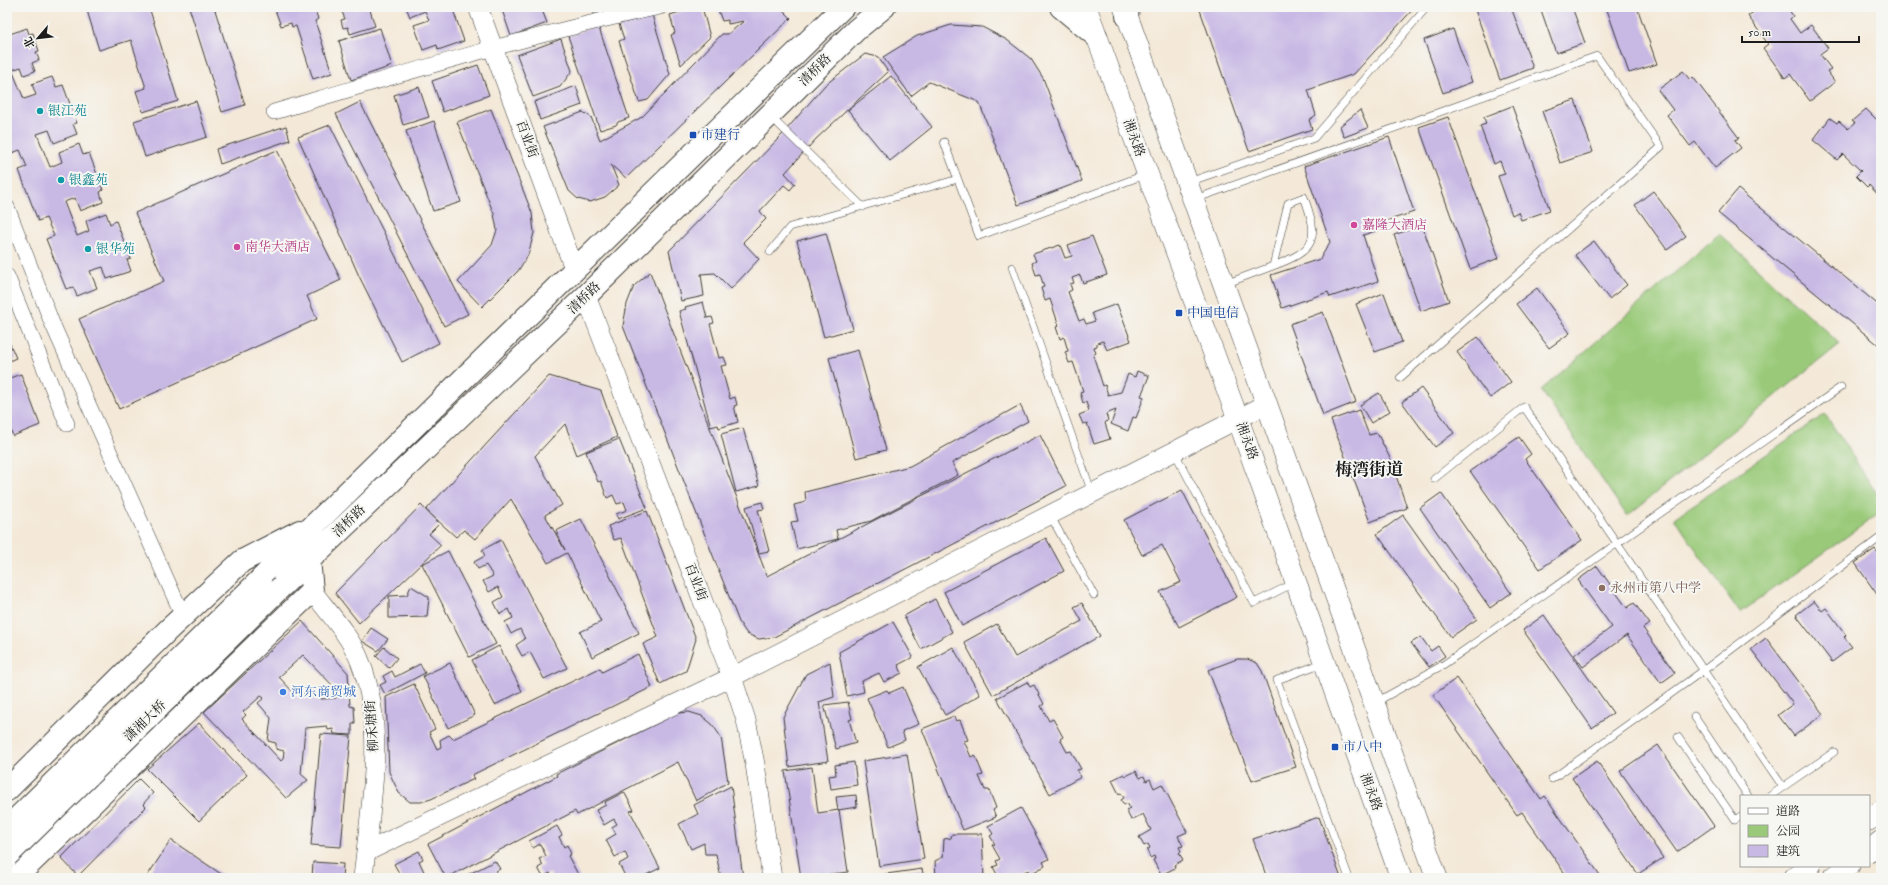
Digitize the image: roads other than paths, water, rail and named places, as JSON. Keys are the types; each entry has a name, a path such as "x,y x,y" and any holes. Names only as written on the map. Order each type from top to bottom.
{"main road":[{"name":"清桥路","path":"260,580 317,522 843,7"},
{"name":"清桥路","path":"282,586 586,296 856,30 884,7"},
{"path":"1060,7 1096,36"},
{"name":"湘永路","path":"1086,7 1238,418 1401,878"},
{"path":"1126,10 1437,878"},
{"path":"7,790 183,616 242,561 317,522"},
{"path":"15,878 43,849 312,591 309,559"},
{"name":"潇湘大桥","path":"7,827 260,580"},
{"name":"潇湘大桥","path":"7,856 282,586"},
{"path":"1870,819 1881,811"},
{"path":"7,827 30,848 43,849"},
{"path":"1870,850 1881,841"},
{"path":"1794,878 1809,867"},
{"path":"1833,878 1848,867"},
{"path":"7,874 11,878"}],"street":[{"name":"百业街","path":"478,7 575,271"},
{"path":"274,112 493,47 603,19 660,7"},
{"path":"7,207 52,323 183,616"},
{"path":"34,275 8,282 67,424"},
{"name":"百业街","path":"586,296 732,677 746,720 755,764 772,878"},
{"path":"366,852 732,677 1267,404"},
{"name":"柳禾塘街","path":"312,591 343,632 360,660 371,698 375,737 363,878"}],"lane":[{"path":"1190,191 1314,138 1427,7"},
{"path":"1190,191 1597,56 1661,147 1400,378"},
{"path":"769,116 863,207"},
{"path":"944,142 979,236 1147,174"},
{"path":"770,252 790,227 958,179"},
{"path":"1223,284 1273,266 1292,259 1305,252 1310,244 1314,231 1312,218 1304,197 1288,204 1273,266"},
{"path":"1012,267 1092,493"},
{"path":"1374,703 1442,665 1841,387"},
{"path":"1434,479 1524,407 1783,787"},
{"path":"1174,452 1254,603 1296,582"},
{"path":"1050,515 1094,595"},
{"path":"1552,779 1704,670 1881,537"},
{"path":"1325,662 1278,680 1349,878"},
{"path":"1694,716 1747,795"},
{"path":"1678,737 1735,820 1740,817"},
{"path":"1771,795 1834,752"}],"place":[{"name":"银江苑","path":"40,111"},
{"name":"市建行","path":"693,135"},
{"name":"银鑫苑","path":"61,180"},
{"name":"嘉隆大酒店","path":"1354,225"},
{"name":"南华大酒店","path":"237,247"},
{"name":"银华苑","path":"88,249"},
{"name":"中国电信","path":"1179,313"},
{"name":"永州市第八中学","path":"1602,588"},
{"name":"河东商贸城","path":"283,692"},
{"name":"市八中","path":"1335,747"}],"district":[{"name":"梅湾街道","path":"1369,469"}]}
